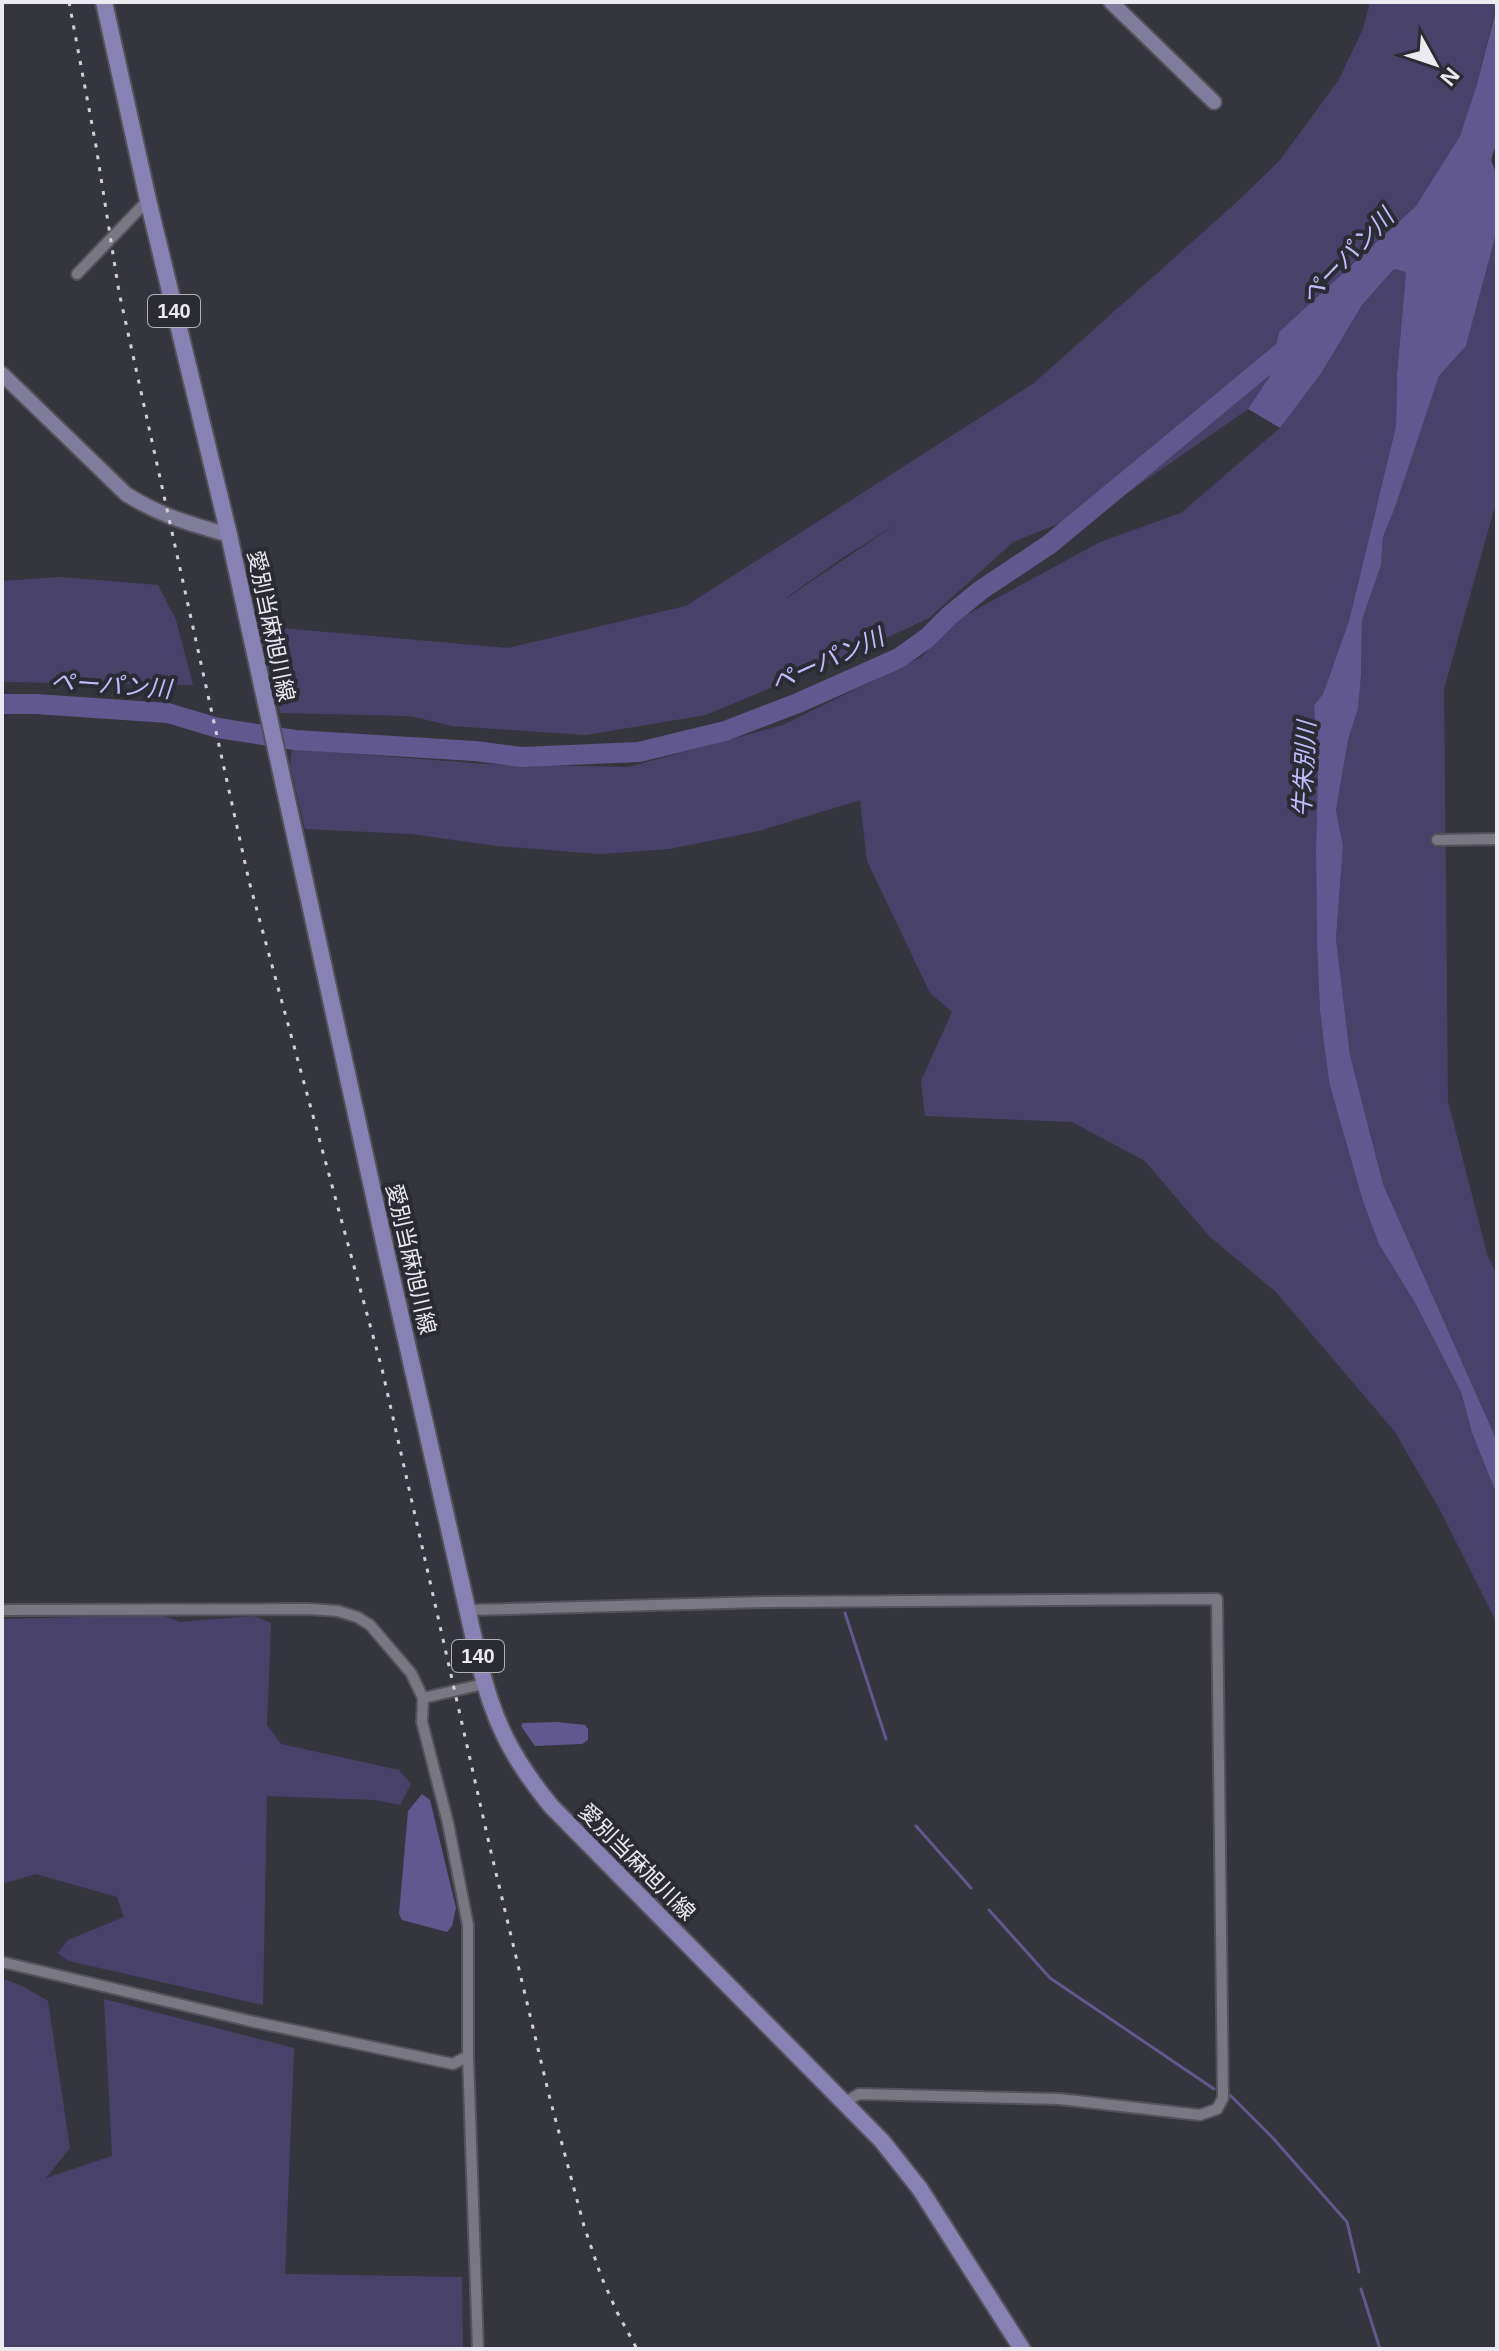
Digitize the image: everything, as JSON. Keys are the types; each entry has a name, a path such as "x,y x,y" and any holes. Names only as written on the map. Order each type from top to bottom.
{"main road":[{"name":"愛別当麻旭川線","path":"104,2 229,535 484,1684 507,1744 525,1774 551,1806 882,2141 920,2189 1022,2349"}],"street":[{"path":"1111,2 1214,102"},
{"path":"77,274 148,200"},
{"path":"2,374 126,494 168,517 229,535"},
{"path":"1437,840 1497,839"},
{"path":"468,1610 768,1602 1217,1599 1223,2098 1217,2109 1200,2115 1059,2099 859,2094 845,2102"},
{"path":"2,1610 338,1611 370,1625 411,1673 423,1698 422,1722 448,1823 468,1925 468,2056 478,2349"},
{"path":"423,1698 484,1684"},
{"path":"2,1962 250,2021 453,2064 468,2056"}],"shaded area":[{"path":"1370,2 1497,2 1477,84 1460,136 1416,206 1279,332 1270,376 1248,409 1116,501 1013,542 929,618 706,715 586,735 452,726 410,716 280,713 258,626 508,648 686,606 1034,383 1280,160 1338,81 1363,29","holes":["895,525 786,598 842,558"]},
{"name":"牛朱別川","path":"1497,6 1497,141 1491,160 1497,175 1497,230 1466,346 1439,376 1383,537 1381,565 1362,620 1358,709 1348,740 1336,810 1343,846 1336,939 1350,1055 1383,1184 1497,1441 1497,1495 1472,1433 1461,1392 1414,1301 1379,1244 1363,1201 1329,1082 1320,1011 1316,850 1318,773 1314,705 1323,694 1349,621 1396,426 1406,272 1394,269 1362,305 1322,372 1280,428 1248,409 1270,376 1279,332 1416,206 1460,136"},
{"path":"1497,230 1497,504 1444,689 1448,1101 1487,1254 1497,1276 1497,1441 1383,1184 1350,1055 1336,939 1343,846 1336,810 1348,740 1358,709 1362,620 1381,565 1383,537 1439,376 1466,346"},
{"path":"1394,269 1406,272 1396,426 1349,621 1323,694 1314,705 1318,773 1316,850 1320,1011 1329,1082 1414,1301 1461,1392 1472,1433 1497,1495 1497,1623 1440,1510 1395,1432 1276,1292 1208,1235 1145,1161 1072,1122 925,1116 921,1081 952,1012 930,993 867,861 860,800 759,831 669,849 600,854 497,846 411,834 305,829 290,766 292,749 486,764 628,767 783,725 921,657 959,619 1100,542 1181,513 1280,428 1322,372 1362,305"},
{"path":"60,577 158,585 176,620 193,685 2,682 2,581"},
{"path":"161,1615 180,1622 254,1616 271,1623 267,1725 281,1744 399,1770 411,1784 400,1805 376,1800 267,1796 263,2005 69,1961 58,1953 68,1940 124,1917 117,1897 36,1874 2,1882 2,1619"},
{"path":"523,1723 585,1725 588,1740 582,1744 535,1746 521,1726"},
{"path":"422,1794 430,1800 456,1908 452,1926 447,1932 402,1920 399,1914 408,1811"},
{"path":"2,1978 48,2001 70,2148 46,2178 112,2156 104,1999 294,2048 285,2274 462,2277 463,2349 2,2349"}],"waterway":[{"name":"ペーパン川","path":"2,704 168,713 218,728 295,740 475,751 522,757 639,752 725,731 798,703 899,658 927,638 981,590 1050,544 1293,343"},
{"path":"845,1613 886,1739"},
{"path":"916,1826 971,1888"},
{"path":"989,1910 1050,1978 1214,2089"},
{"path":"1230,2095 1272,2137 1347,2222 1359,2272"},
{"path":"1361,2289 1380,2349"}],"railway":[{"path":"69,2 119,292 249,881 382,1369 550,2099 584,2226 601,2276 637,2349"}]}
